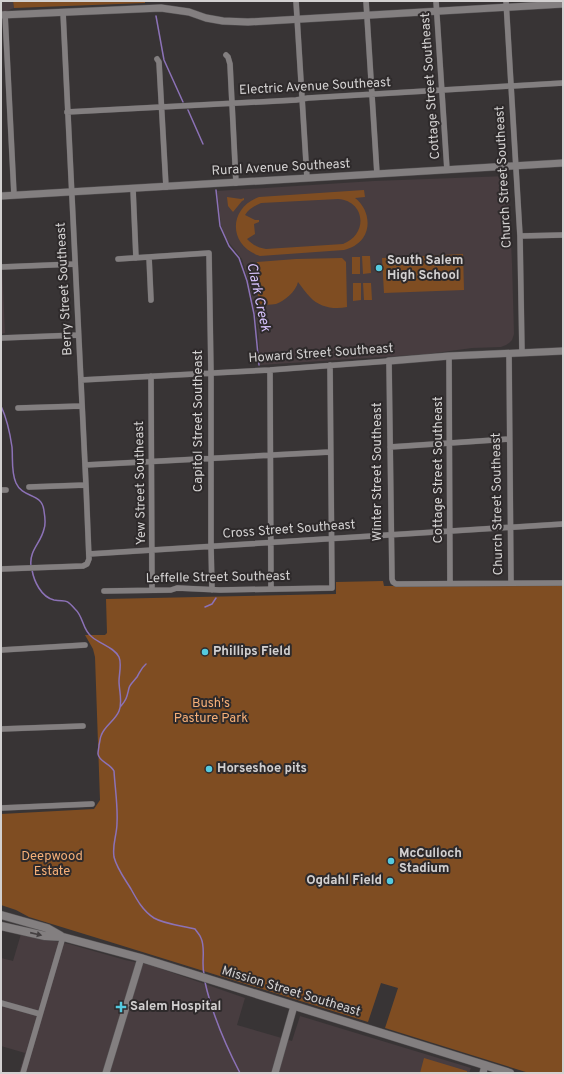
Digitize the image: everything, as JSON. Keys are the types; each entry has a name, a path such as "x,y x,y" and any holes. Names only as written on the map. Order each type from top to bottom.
{"main road":[{"name":"Mission Street Southeast","path":"1,914 47,928 63,937"},
{"name":"Mission Street Southeast","path":"1,926 45,936 63,937 141,958 294,1006 484,1069 510,1073"}],"street":[{"path":"296,1 307,178"},
{"path":"366,1 377,174"},
{"name":"Cottage Street Southeast","path":"436,1 447,170"},
{"path":"14,195 3,14 161,8 189,12 206,18 234,22 367,15 507,4 563,4"},
{"name":"Church Street Southeast","path":"507,4 520,236 522,353"},
{"name":"Berry Street Southeast","path":"1,569 79,566 88,562 89,554 63,12"},
{"path":"226,55 230,64 236,182"},
{"path":"157,59 162,107 166,187"},
{"name":"Electric Avenue Southeast","path":"67,112 296,100 563,83"},
{"name":"Rural Avenue Southeast","path":"1,196 563,163"},
{"path":"133,189 136,258"},
{"path":"520,236 563,234"},
{"name":"Capitol Street Southeast","path":"149,257 209,253 212,590"},
{"path":"118,259 149,257 151,300"},
{"path":"1,267 75,264"},
{"path":"1,338 78,335"},
{"name":"Howard Street Southeast","path":"81,380 270,370 449,356 563,351"},
{"name":"Church Street Southeast","path":"509,353 511,583"},
{"name":"Cottage Street Southeast","path":"449,356 450,583"},
{"name":"Winter Street Southeast","path":"389,361 392,579 396,584 450,583"},
{"path":"330,365 331,538"},
{"path":"270,370 272,588"},
{"name":"Yew Street Southeast","path":"151,376 152,590"},
{"path":"18,408 82,406"},
{"path":"390,448 509,440"},
{"path":"85,465 330,452"},
{"path":"30,487 86,485"},
{"name":"Cross Street Southeast","path":"89,554 563,524"},
{"name":"Leffelle Street Southeast","path":"104,592 171,590 177,588 212,590 332,588 331,538"},
{"path":"450,583 563,583"},
{"path":"1,650 85,645"},
{"path":"1,729 83,726"},
{"path":"1,808 92,804"},
{"path":"23,1073 63,937"},
{"path":"106,1073 141,958"},
{"path":"1,1003 40,1014"},
{"path":"275,1073 294,1006"}],"shaded area":[{"path":"1,1 13,1 14,8 1,13"},
{"name":"South Salem High School","path":"508,176 514,334 509,343 501,347 472,348 428,354 260,365 258,328 249,283 242,259 225,237 221,225 217,191 374,181"},
{"path":"1,265 5,333 1,334"},
{"name":"Salem Hospital","path":"21,934 69,944 125,960 150,965 245,998 237,1025 292,1041 300,1016 471,1068 469,1073 19,1073 25,1053 1,1046 1,958 13,961"}],"green space":[{"path":"13,1 145,1 145,3 14,8"},
{"path":"364,190 365,197 355,198 363,206 367,216 368,222 366,233 357,244 344,250 260,256 249,251 242,244 237,236 236,227 237,218 242,209 249,202 259,197","holes":["338,199 347,201 354,206 358,212 360,226 357,233 351,240 343,244 266,249 256,246 247,239 255,234 254,224 259,222 259,220 255,220 245,215 248,211 261,203"]},
{"path":"227,197 244,198 244,200 233,212 228,206"},
{"path":"463,254 464,290 384,293 382,258"},
{"path":"362,256 370,256 371,273 363,274"},
{"path":"352,257 360,257 360,274 352,274"},
{"path":"342,258 346,262 347,307 332,308 318,303 308,295 298,282 293,292 279,303 272,305 259,304 255,265 257,262"},
{"path":"353,283 361,283 361,300 353,301"},
{"path":"363,283 371,283 372,300 364,300"},
{"name":"Bush's Pasture Park","path":"383,581 384,586 563,585 563,1073 529,1073 385,1028 398,988 381,983 368,1022 29,917 16,910 1,905 1,814 94,809 100,800 95,657 93,649 85,635 105,635 107,633 106,599 336,594 336,582"},
{"path":"424,1058 467,1071 467,1073 420,1073"}],"waterway":[{"name":"Clark Creek","path":"156,16 164,60 183,102"},
{"name":"Clark Creek","path":"188,110 203,144"},
{"name":"Clark Creek","path":"216,190 220,226 229,246 239,258 247,281 254,314 259,365"},
{"path":"1,406 7,421 12,447 14,479 19,488 36,498 43,505 45,527 33,551 31,566"},
{"path":"32,570 36,584 45,596 54,600 66,601 69,603 78,612 86,631 95,639 114,651 119,657 120,708 115,718 102,732 98,754 100,759 114,771 117,804 117,827 114,848 115,861 143,909 150,915 163,922 195,929 202,942 204,974"},
{"name":"Clark Creek","path":"205,607 212,604 216,598"},
{"name":"Clark Creek","path":"121,706 126,699 130,685 146,664"},
{"path":"205,982 211,1006 229,1051 240,1073"}],"place":[{"name":"South Salem High School","path":"379,268"},
{"name":"Phillips Field","path":"205,652"},
{"name":"Horseshoe pits","path":"209,769"},
{"name":"McCulloch Stadium","path":"391,861"},
{"name":"Ogdahl Field","path":"390,881"},
{"name":"Salem Hospital","path":"121,1007"}],"park label":[{"name":"Deepwood Estate","path":"52,864"}]}
